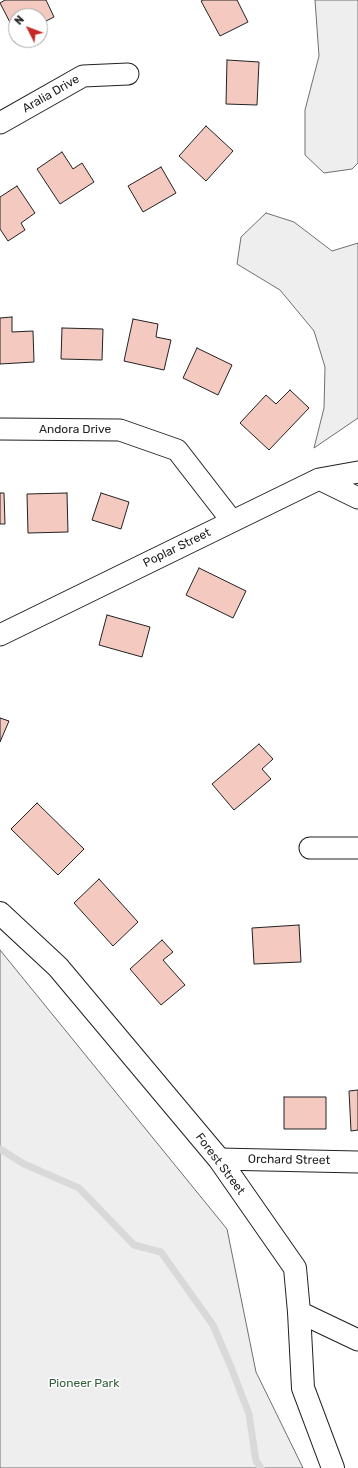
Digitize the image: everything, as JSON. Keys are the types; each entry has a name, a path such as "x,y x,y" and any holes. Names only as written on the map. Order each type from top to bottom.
{"street":[{"name":"Aralia Drive","path":"0,123 83,76 128,74"},
{"name":"Andora Drive","path":"0,429 120,430 177,450 232,521"},
{"name":"Poplar Street","path":"0,635 319,479 358,472"},
{"path":"319,479 358,498"},
{"path":"310,848 358,848"},
{"name":"Forest Street","path":"0,913 58,967 219,1159 295,1268 303,1388 333,1468"},
{"name":"Orchard Street","path":"219,1159 358,1162"},
{"path":"299,1312 358,1340"}],"green space":[{"path":"315,0 358,0 358,163 352,169 324,173 305,155 305,110 319,56"},
{"path":"266,213 294,222 332,251 358,243 358,418 314,448 324,408 325,367 314,331 280,290 237,264 241,237"},
{"name":"Pioneer Park","path":"0,950 227,1229 256,1372 303,1468 0,1468"}],"building":[{"path":"5,0 46,0 54,17 48,20 48,8 8,8 8,18 0,3"},
{"path":"237,0 248,22 220,36 201,1"},
{"path":"227,60 259,62 257,105 226,104"},
{"path":"206,126 233,151 206,181 179,156"},
{"path":"62,152 73,169 82,163 94,182 60,204 37,169"},
{"path":"161,167 176,193 143,212 128,186"},
{"path":"17,186 35,213 21,223 25,230 8,241 0,229 0,197"},
{"path":"12,317 12,332 33,331 34,362 0,364 0,318"},
{"path":"133,319 158,324 156,337 171,340 164,370 124,361"},
{"path":"62,328 103,329 102,360 61,359"},
{"path":"197,348 232,365 218,395 183,378"},
{"path":"290,390 309,408 269,450 240,423 266,395 276,404"},
{"path":"0,493 4,493 5,524 0,524"},
{"path":"67,493 68,532 28,533 27,494"},
{"path":"101,493 129,502 121,529 92,520"},
{"path":"199,568 246,591 233,618 186,595"},
{"path":"107,615 150,627 142,657 99,645"},
{"path":"0,718 9,721 0,742"},
{"path":"259,744 273,759 262,769 271,779 234,810 212,784"},
{"path":"37,803 84,849 58,875 11,829"},
{"path":"99,879 138,922 113,946 74,903"},
{"path":"299,925 301,962 254,964 252,928"},
{"path":"162,940 173,952 163,960 185,985 161,1005 130,969"},
{"path":"358,1090 358,1130 351,1131 349,1091"},
{"path":"284,1097 326,1097 326,1129 284,1129"}],"waterway":[{"path":"0,1149 24,1164 79,1188 134,1245 161,1252 213,1325 249,1414 256,1461 261,1468"}]}
